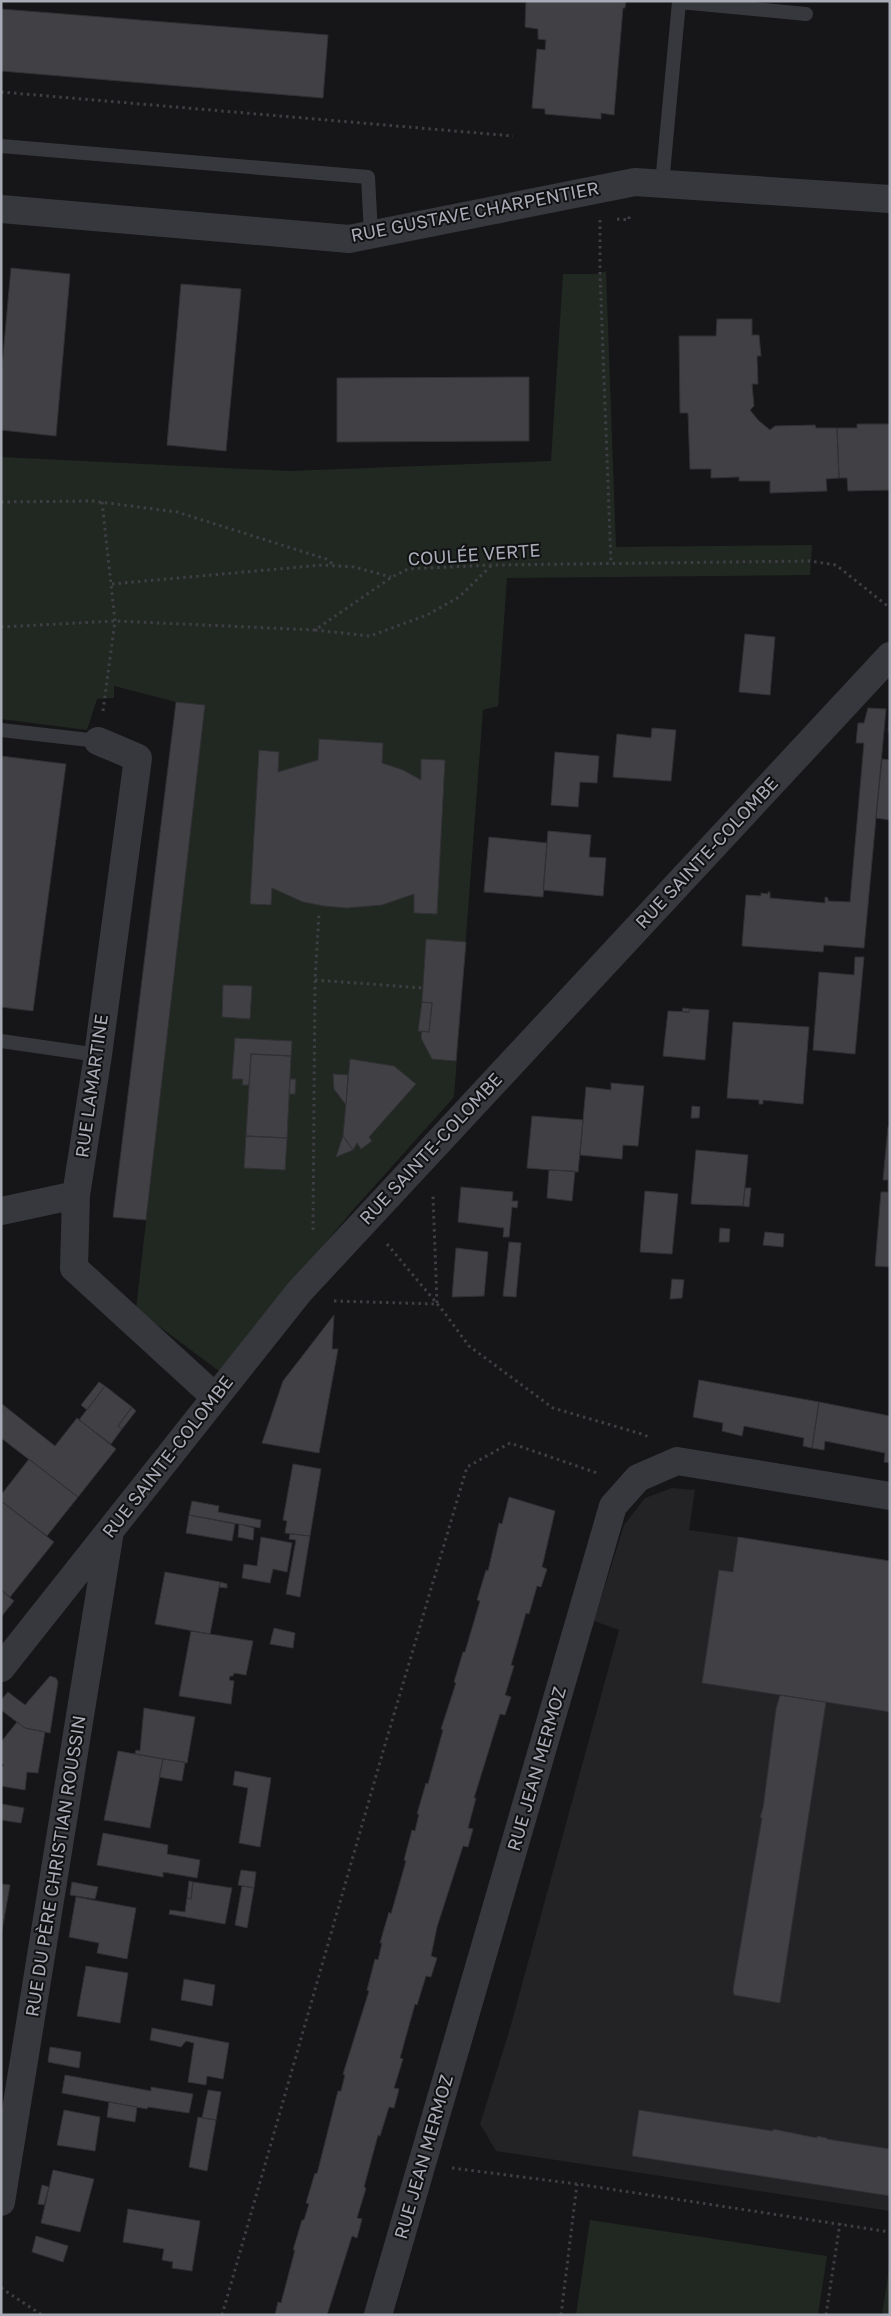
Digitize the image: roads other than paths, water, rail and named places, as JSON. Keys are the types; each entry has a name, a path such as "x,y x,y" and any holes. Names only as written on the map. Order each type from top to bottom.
{"street":[{"name":"RUE GUSTAVE CHARPENTIER","path":"1,209 349,239 632,182 890,199"},
{"name":"RUE SAINTE-COLOMBE","path":"1,1668 293,1300 363,1222 889,659"},
{"name":"RUE LAMARTINE","path":"98,741 138,758 98,1055 76,1195 74,1268 215,1397"},
{"path":"1,1211 76,1195"},
{"name":"RUE JEAN MERMOZ","path":"378,2315 614,1506 638,1478 677,1461 890,1496"},
{"name":"RUE DU PÈRE CHRISTIAN ROUSSIN","path":"1,2202 111,1530"}],"lane":[{"path":"662,184 679,2 806,14"},
{"path":"1,146 368,177 371,234"},
{"path":"1,730 98,741"},
{"path":"1,1041 98,1055"}]}
